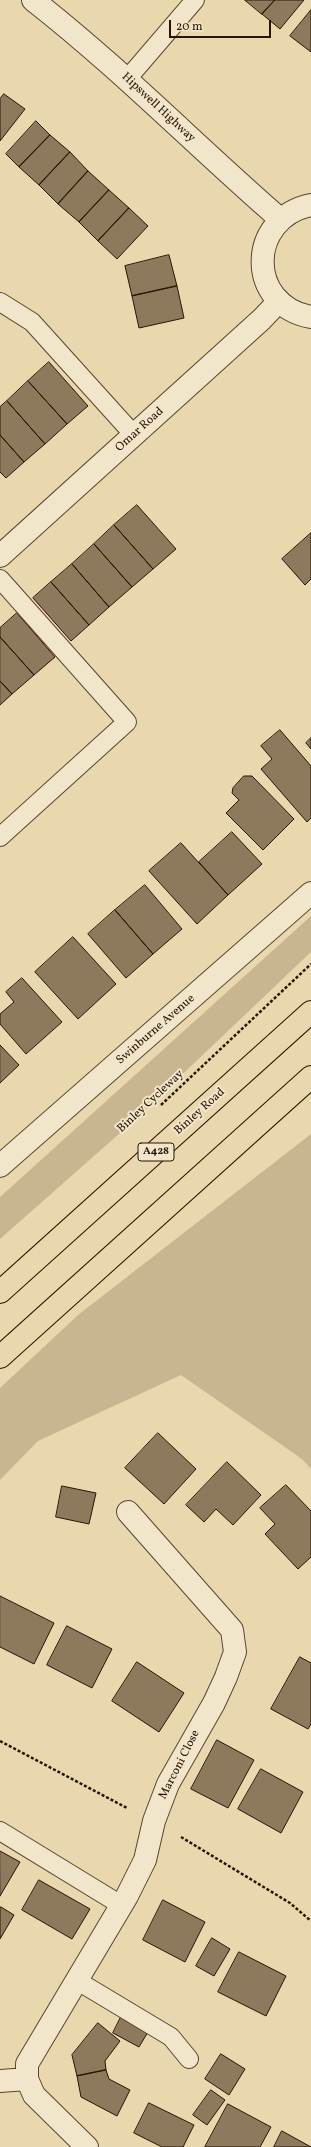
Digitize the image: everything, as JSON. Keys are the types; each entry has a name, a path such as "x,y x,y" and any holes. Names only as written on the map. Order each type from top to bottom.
{"main road":[{"name":"Binley Road","path":"0,1292 311,1012"},
{"path":"0,1357 311,1077"}],"street":[{"name":"Hipswell Highway","path":"33,0 128,78 236,180 280,219"},
{"path":"311,205 291,211 280,219 266,240 262,259 263,272 267,285 278,301 302,315 311,317"},
{"name":"Omar Road","path":"0,556 262,319 278,301"},
{"name":"Swinburne Avenue","path":"0,1166 311,893"},
{"name":"Marconi Close","path":"27,2079 27,2064 33,2052 121,1905 145,1860 154,1821 168,1784 214,1703 235,1652 232,1630 128,1512"},
{"path":"0,2080 27,2079 34,2095 87,2147"}],"lane":[{"path":"128,78 195,0"},
{"path":"0,302 32,322 134,435"},
{"path":"0,579 127,722 0,837"},
{"path":"0,1831 121,1905"},
{"path":"76,1980 171,2037 189,2059"}],"path":[{"name":"Binley Cycleway","path":"160,1106 311,964"},
{"path":"0,1741 154,1821 290,1903 311,1921"}],"shaded area":[{"path":"311,916 311,952 128,1126 0,1239 0,1197"},
{"path":"311,1134 311,1469 302,1459 181,1375 38,1441 0,1480 0,1388 78,1315"}],"building":[{"path":"245,0 275,0 262,14"},
{"path":"275,0 304,0 280,29 262,14"},
{"path":"311,10 311,52 290,36"},
{"path":"4,94 25,109 0,141 0,99"},
{"path":"36,121 50,135 19,167 6,154"},
{"path":"50,135 70,152 39,185 19,167"},
{"path":"70,152 88,171 58,204 39,185"},
{"path":"88,171 109,190 79,222 58,204"},
{"path":"109,190 129,208 98,241 79,222"},
{"path":"129,208 148,226 117,259 98,241"},
{"path":"169,255 177,286 132,296 125,266"},
{"path":"177,286 184,318 139,328 132,296"},
{"path":"49,362 88,406 67,424 28,381"},
{"path":"28,381 67,424 45,444 7,401"},
{"path":"7,401 45,444 24,462 0,435 0,407"},
{"path":"0,435 24,462 6,478 0,472"},
{"path":"137,505 176,549 153,569 114,525"},
{"path":"114,525 153,569 132,587 94,544"},
{"path":"311,533 311,579 305,585 282,559"},
{"path":"94,544 132,587 109,607 72,564"},
{"path":"72,564 109,607 89,625 51,582"},
{"path":"51,582 89,625 71,641 33,598"},
{"path":"17,613 55,657 34,675 0,637 0,628"},
{"path":"0,637 34,675 12,694 0,681"},
{"path":"0,681 12,694 0,705"},
{"path":"280,730 311,766 311,818 307,822 261,769 272,759 261,746"},
{"path":"311,738 311,749 306,743"},
{"path":"244,776 252,776 294,819 263,850 226,813 239,800 232,793 233,788"},
{"path":"232,832 262,864 228,895 199,862"},
{"path":"181,843 228,895 197,924 149,871"},
{"path":"145,885 182,929 153,954 115,910"},
{"path":"115,910 153,954 126,978 88,934"},
{"path":"73,937 116,984 78,1019 35,972"},
{"path":"22,978 62,1022 26,1054 0,1024 0,1014 14,1002 6,992"},
{"path":"0,1045 19,1065 0,1083"},
{"path":"158,1433 196,1469 164,1504 125,1468"},
{"path":"227,1462 261,1495 233,1525 216,1509 204,1522 186,1505"},
{"path":"286,1485 311,1511 311,1557 298,1569 265,1534 275,1524 260,1508"},
{"path":"62,1486 96,1493 89,1524 56,1517"},
{"path":"0,1596 54,1623 34,1664 0,1647"},
{"path":"67,1626 112,1649 92,1688 47,1665"},
{"path":"300,1657 311,1663 311,1724 308,1729 271,1709"},
{"path":"137,1662 184,1693 159,1732 112,1701"},
{"path":"217,1740 254,1760 228,1808 191,1789"},
{"path":"261,1769 303,1792 281,1833 238,1809"},
{"path":"0,1851 20,1862 0,1896"},
{"path":"39,1880 90,1909 72,1939 22,1910"},
{"path":"163,1900 205,1922 185,1962 143,1940"},
{"path":"1,1907 14,1915 0,1939 0,1909"},
{"path":"212,1938 230,1949 214,1976 196,1966"},
{"path":"239,1952 286,1976 266,2016 218,1992"},
{"path":"121,2017 148,2032 139,2047 113,2033"},
{"path":"98,2023 120,2041 105,2061 106,2070 77,2076 72,2055"},
{"path":"221,2054 245,2069 229,2095 205,2079"},
{"path":"106,2070 109,2079 130,2090 117,2116 81,2097 77,2076"},
{"path":"211,2090 225,2100 207,2125 193,2115"},
{"path":"149,2103 194,2125 183,2147 162,2147 134,2133"},
{"path":"228,2104 271,2127 260,2147 205,2147"},
{"path":"282,2131 311,2147 274,2147"}]}
